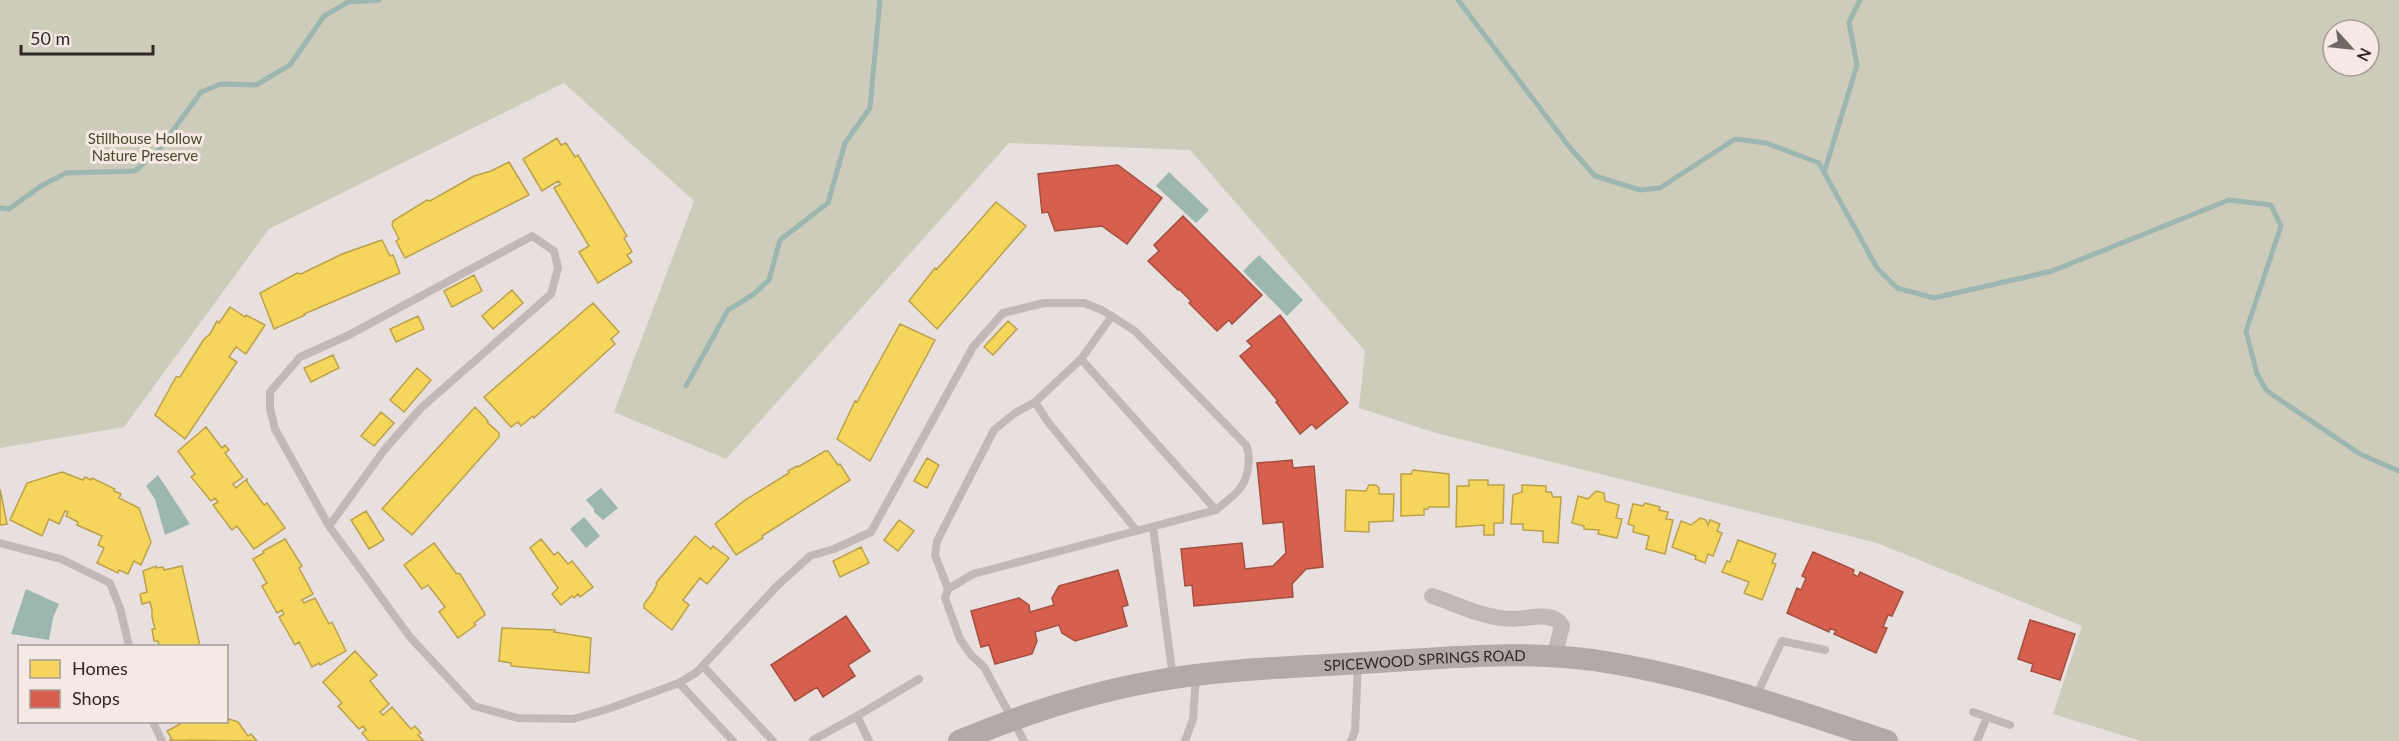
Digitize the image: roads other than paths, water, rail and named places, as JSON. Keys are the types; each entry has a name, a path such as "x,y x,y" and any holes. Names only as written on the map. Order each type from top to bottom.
{"main road":[{"name":"SPICEWOOD SPRINGS ROAD","path":"959,741 1012,718 1081,698 1174,679 1225,672 1499,655 1609,662 1666,674 1887,741"}],"street":[{"path":"1431,596 1483,615 1514,619 1551,617 1560,622 1562,626 1554,657"}],"lane":[{"path":"329,526 385,448 421,408 550,294 558,268 554,251 532,236 347,336 300,357 270,392 270,408 275,429 329,526 410,637 474,706 518,718 573,719 608,710 679,683 697,672 777,586 810,556 834,549 871,532 973,347 1004,313 1044,303 1084,303 1112,316 1135,331 1246,445 1249,451 1249,462 1242,487 1216,510 973,574 948,589"},
{"path":"1024,741 984,666 971,655 960,639 945,598 948,589 935,555 937,541 994,430 1015,413 1035,402 1081,359 1112,316"},
{"path":"1081,359 1216,510"},
{"path":"1035,402 1048,422 1137,531"},
{"path":"1153,527 1174,679"},
{"path":"0,543 61,560 110,583 120,608 129,645"},
{"path":"1754,699 1782,641 1824,650"},
{"path":"1351,741 1355,731 1359,663"},
{"path":"703,666 773,741"},
{"path":"1185,741 1192,718 1196,676"},
{"path":"813,740 919,679"},
{"path":"679,683 733,741"},
{"path":"1973,712 2010,725"},
{"path":"857,716 869,741"},
{"path":"1977,741 1987,717"},
{"path":"153,723 162,741"}],"water":[{"path":"1169,172 1209,210 1196,223 1156,186"},
{"path":"1259,255 1303,300 1287,316 1243,271"},
{"path":"158,475 190,524 165,535 155,499 146,486"},
{"path":"601,488 618,508 603,520 586,500"},
{"path":"584,517 600,536 586,548 570,529"},
{"path":"26,589 59,604 53,618 49,640 11,634"}],"waterway":[{"path":"0,208 9,209 41,186 66,173 135,171 158,151 201,92 221,84 256,85 290,65 324,16 348,2 379,0"},
{"path":"686,386 728,310 754,294 769,280 780,240 828,203 845,143 870,108 880,0"},
{"path":"1458,0 1571,149 1595,176 1640,190 1660,188 1735,139 1766,143 1819,163 1877,268 1897,288 1934,298 2052,271 2229,200 2271,205 2281,226 2246,331 2257,374 2267,391 2360,454 2399,471"},
{"path":"1824,173 1857,65 1849,22 1860,0"}],"park label":[{"name":"Stillhouse Hollow Nature Preserve","path":"145,146"}]}
